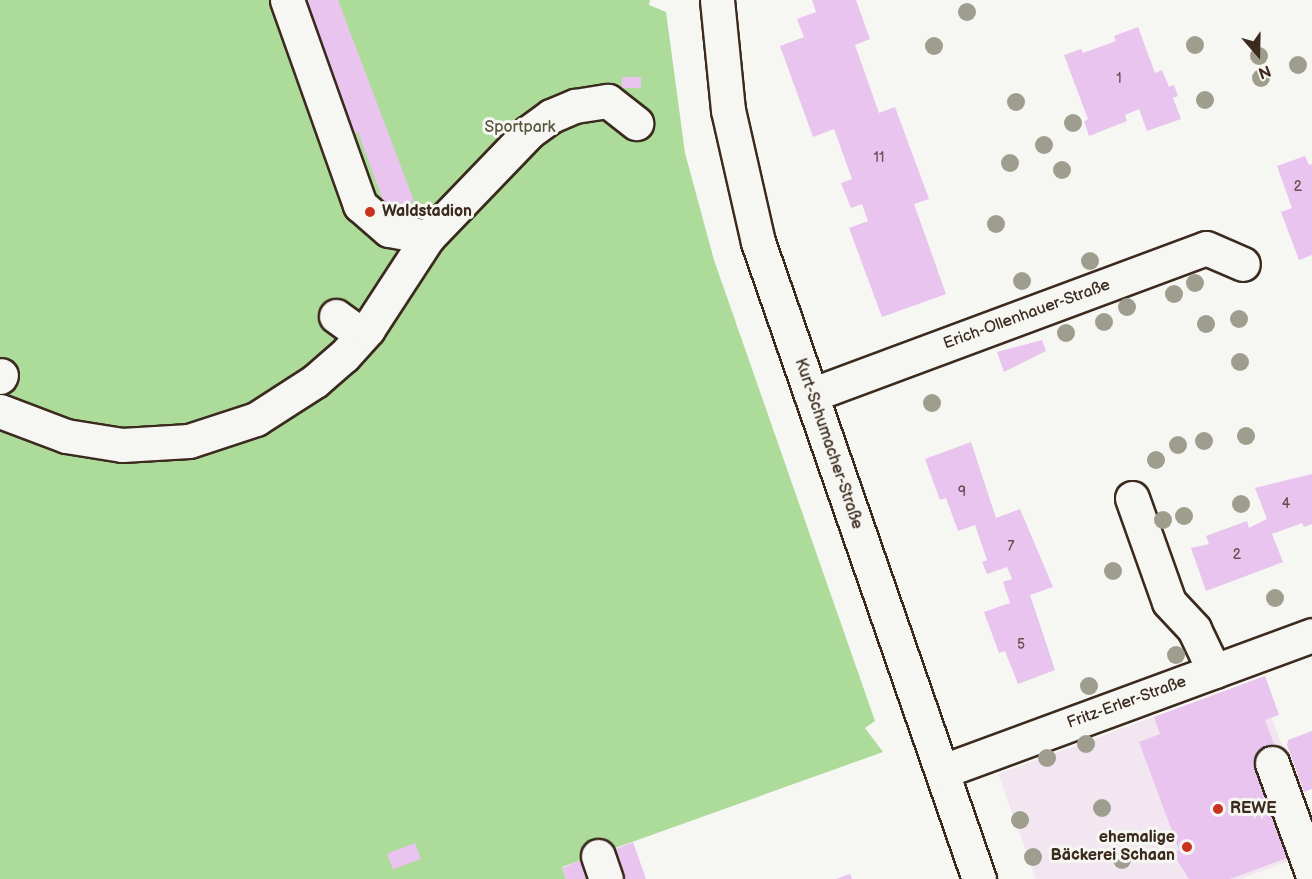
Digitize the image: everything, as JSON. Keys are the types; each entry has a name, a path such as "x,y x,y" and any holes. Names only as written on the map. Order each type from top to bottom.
{"street":[{"path":"287,0 360,205 389,230 428,237"},
{"name":"Kurt-Schumacher-Straße","path":"717,0 723,80 739,168 768,272 979,879"},
{"path":"0,411 92,442 154,446 189,441 232,428 279,406 315,381 362,336 428,237 529,132 551,116 575,106 608,101 636,123"},
{"name":"Erich-Ollenhauer-Straße","path":"811,395 1206,248 1243,264"},
{"path":"336,316 362,336"},
{"path":"1132,498 1170,602 1194,629 1214,671"},
{"name":"Fritz-Erler-Straße","path":"943,771 1312,635"},
{"path":"1272,763 1312,873"}],"shaded area":[{"path":"1265,676 1279,715 1272,718 1312,827 1312,853 1240,879 1036,879 998,774"}],"green space":[{"name":"Sportpark","path":"0,0 650,0 649,5 666,12 685,153 714,260 875,721 865,728 883,752 562,867 566,879 0,879"}],"building":[{"path":"301,0 338,0 414,201 387,211 358,132 351,134"},
{"path":"812,0 856,0 870,39 855,45 879,113 895,107 929,199 914,204 946,294 882,317 849,228 868,221 862,204 851,208 841,183 852,179 834,129 813,137 780,46 804,37 797,19 816,12"},
{"path":"1138,27 1155,73 1162,70 1169,87 1174,85 1178,96 1173,98 1181,119 1147,131 1139,109 1125,115 1127,121 1089,136 1084,121 1088,119 1064,55 1081,49 1083,53 1116,41 1114,36"},
{"path":"622,77 641,77 641,88 622,88"},
{"path":"1305,156 1309,165 1312,164 1312,255 1299,260 1281,212 1292,208 1277,166"},
{"path":"1042,340 1046,351 1004,372 997,352"},
{"path":"971,442 996,518 1020,509 1053,587 1030,595 1055,670 1018,684 1005,651 999,653 984,612 1010,603 1003,582 1012,579 1007,567 987,574 982,562 987,560 975,525 958,531 946,498 940,500 925,459"},
{"path":"1312,474 1312,524 1304,527 1302,523 1272,534 1283,562 1206,591 1191,548 1209,544 1206,536 1247,521 1249,528 1267,519 1255,488"},
{"name":"REWE","path":"1265,676 1279,715 1265,720 1280,760 1290,857 1230,879 1189,879 1177,860 1175,852 1179,850 1139,742 1160,734 1154,717"},
{"path":"1312,731 1312,789 1304,792 1287,745 1288,740"},
{"path":"633,842 646,879 623,879 613,850"},
{"path":"415,843 421,859 393,870 387,854"},
{"path":"581,860 588,879 566,879 562,868"},
{"path":"850,874 852,879 836,879"}],"place":[{"name":"Waldstadion","path":"370,212"},
{"name":"REWE","path":"1218,809"},
{"name":"ehemalige Bäckerei Schaan","path":"1187,847"}]}
